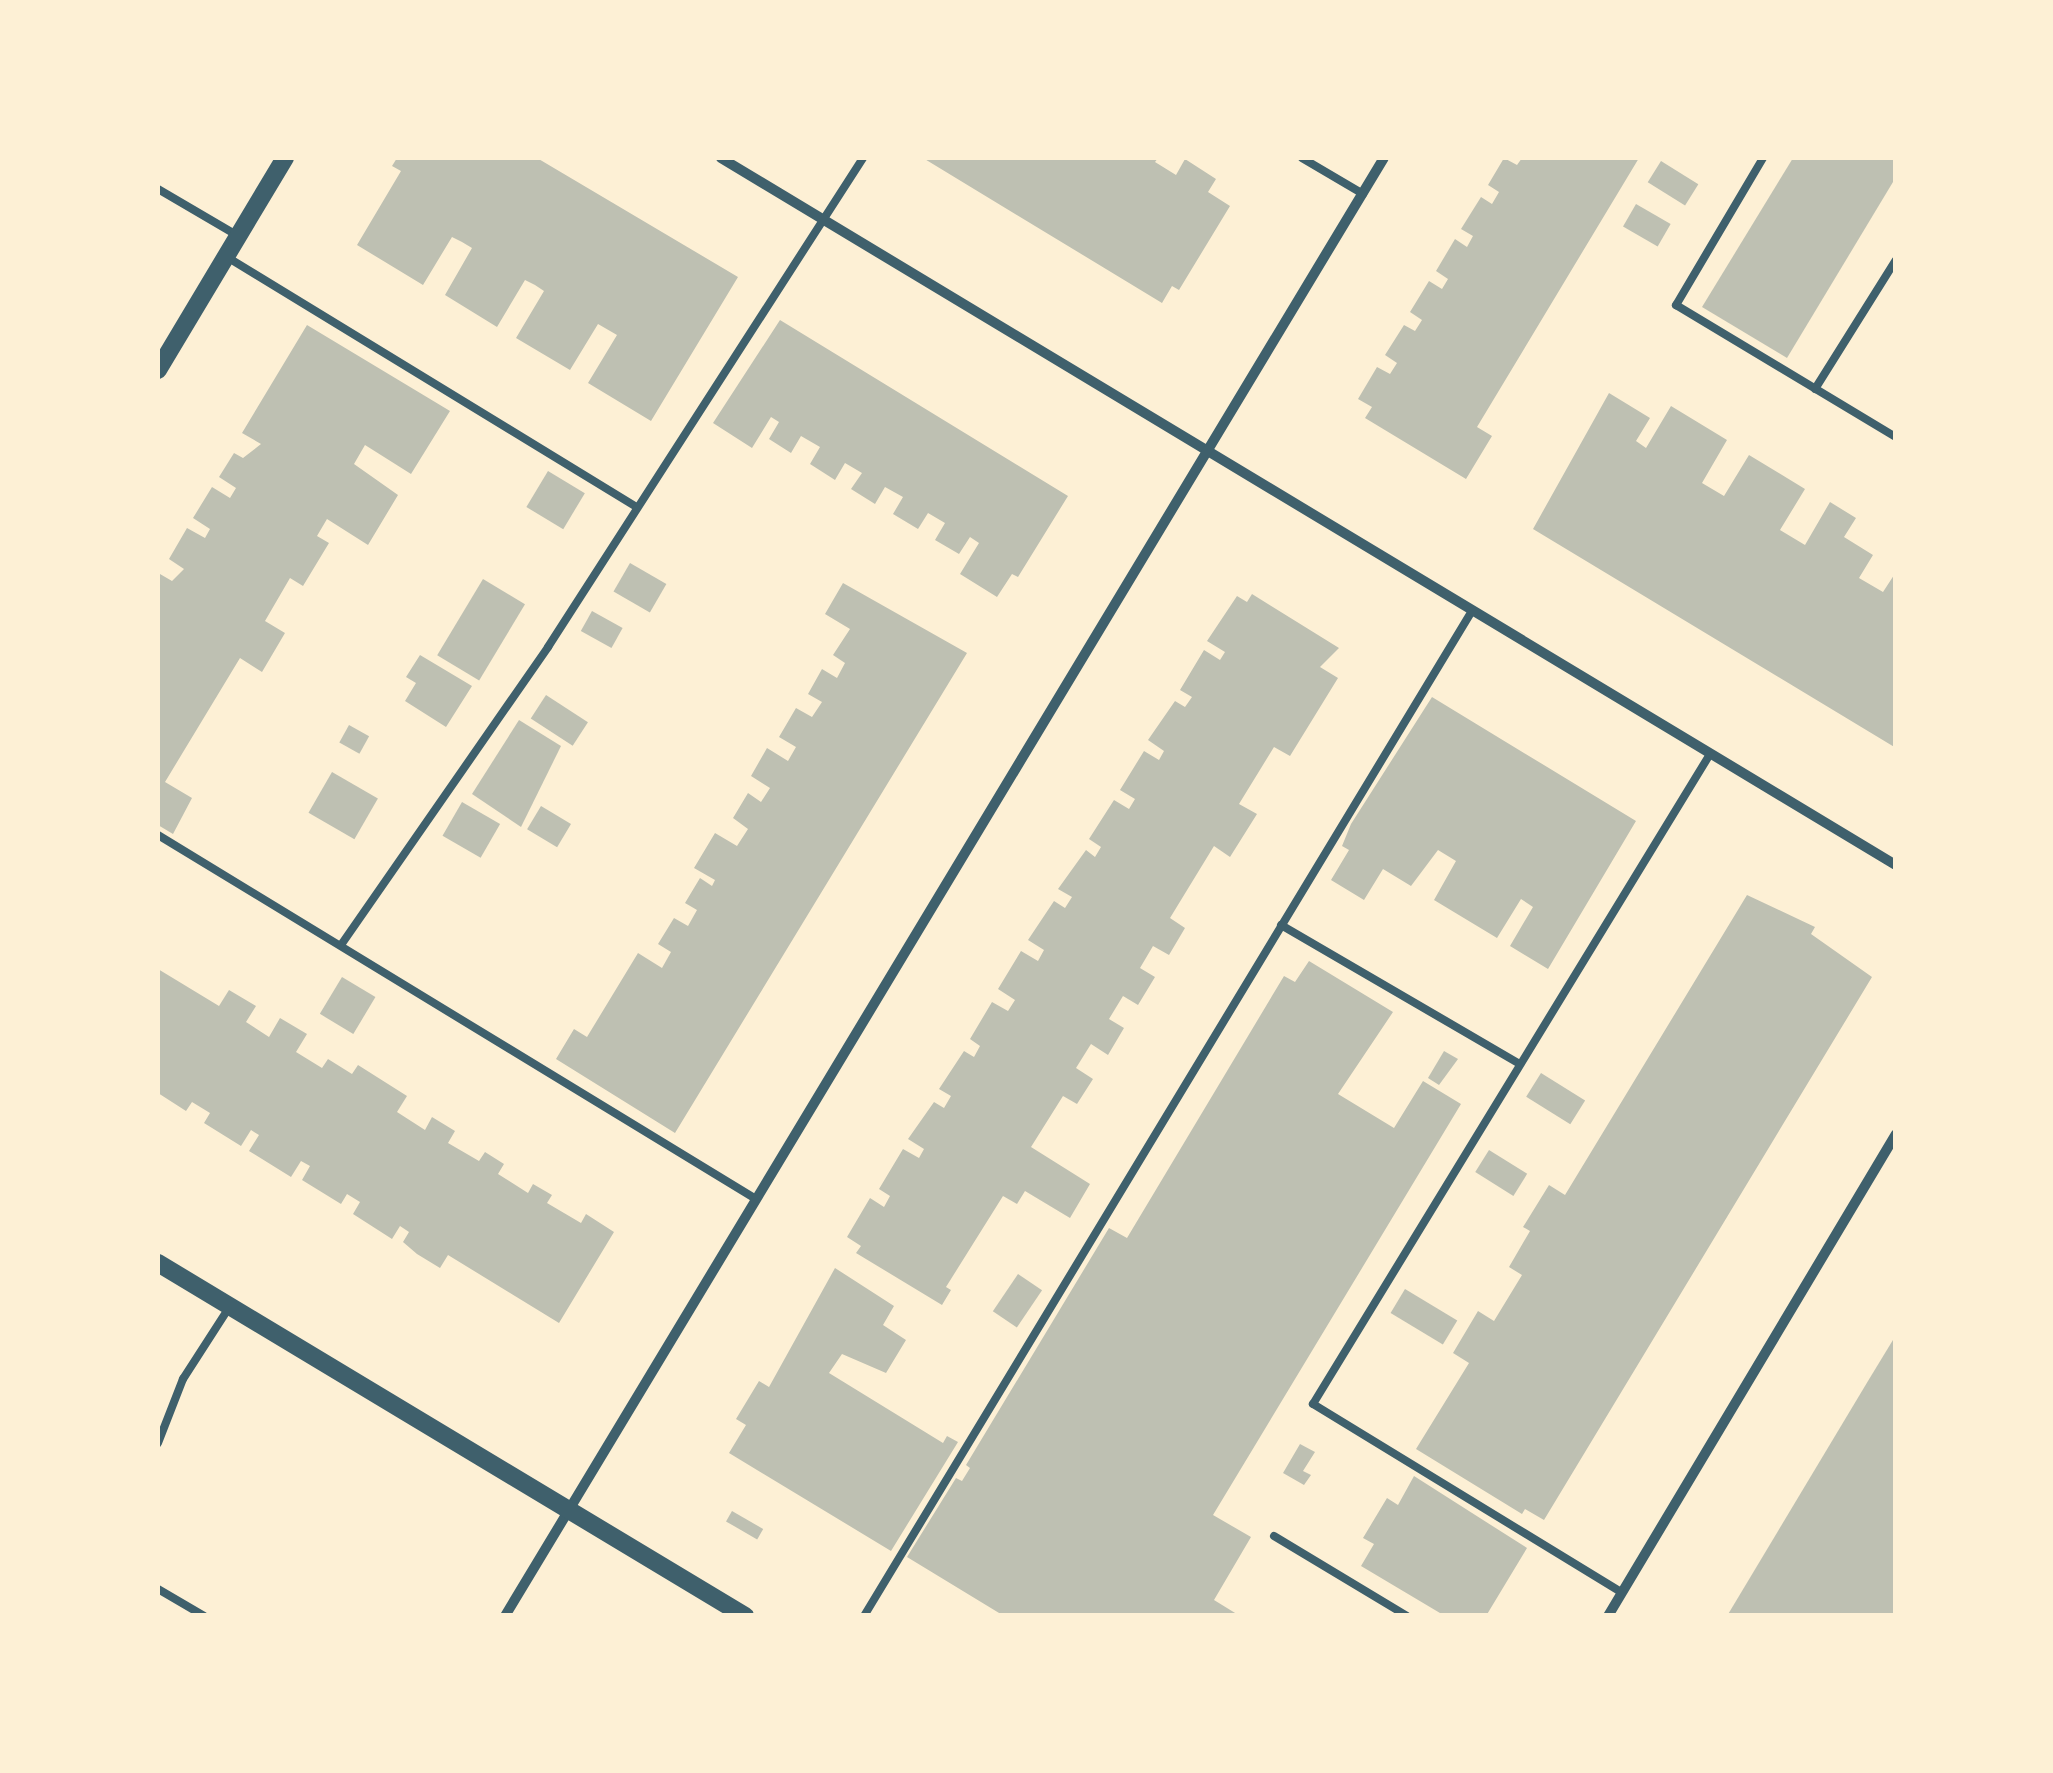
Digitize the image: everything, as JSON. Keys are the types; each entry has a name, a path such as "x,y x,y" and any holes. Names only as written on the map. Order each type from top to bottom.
{"street":[{"path":"158,370 285,158"},
{"path":"721,158 1896,865"},
{"path":"505,1616 1384,158"},
{"path":"1608,1616 1896,1134"},
{"path":"158,1262 744,1616"}],"lane":[{"path":"341,945 637,507 863,158"},
{"path":"1302,158 1363,194"},
{"path":"1763,158 1676,305 1896,437"},
{"path":"158,189 238,236"},
{"path":"226,257 637,507"},
{"path":"1815,389 1896,260"},
{"path":"864,1616 1472,611"},
{"path":"1622,1592 1313,1404 1710,754"},
{"path":"158,835 756,1199"},
{"path":"1281,925 1520,1064"},
{"path":"158,1443 183,1379 230,1306"},
{"path":"1274,1536 1408,1616"},
{"path":"158,1589 204,1616"}],"building":[{"path":"397,158 537,158 738,277 651,421 588,383 617,335 598,324 570,370 516,338 544,291 535,285 525,280 497,327 445,295 472,248 462,242 452,237 423,285 357,245 401,171 392,166"},
{"path":"923,158 1158,158 1155,162 1176,175 1185,159 1216,179 1208,192 1230,206 1179,290 1172,286 1162,303"},
{"path":"1504,158 1517,165 1522,158 1639,158 1477,427 1492,436 1466,479 1365,418 1372,407 1358,399 1377,367 1390,374 1397,363 1385,355 1404,325 1415,331 1422,320 1410,312 1429,281 1442,289 1448,279 1436,271 1455,239 1467,247 1473,236 1461,229 1481,197 1492,204 1499,192 1488,185"},
{"path":"1793,158 1896,158 1896,177 1787,358 1702,307"},
{"path":"1661,161 1698,184 1685,206 1648,182"},
{"path":"1636,204 1671,224 1658,247 1623,227"},
{"path":"780,320 1068,496 1018,577 1012,574 997,597 960,574 979,543 970,537 959,554 935,540 945,523 928,513 918,529 893,514 903,497 885,487 875,504 851,489 862,473 845,463 835,480 810,464 820,447 801,436 791,453 769,439 779,422 771,417 752,448 713,423"},
{"path":"307,325 450,411 411,474 365,445 354,464 398,495 368,545 327,519 317,536 329,543 303,586 290,578 265,621 285,633 262,672 240,658 165,782 192,798 173,834 158,825 158,579 160,574 172,581 184,569 169,559 187,528 205,538 210,529 193,518 212,487 230,498 236,488 219,477 234,453 243,458 261,444 242,433"},
{"path":"1609,393 1650,418 1636,441 1646,448 1671,406 1727,440 1702,483 1724,496 1749,455 1805,489 1780,530 1805,545 1830,502 1856,518 1844,537 1873,555 1859,578 1883,592 1896,572 1896,748 1533,529"},
{"path":"548,471 585,493 563,529 526,507"},
{"path":"630,563 666,584 650,613 614,592"},
{"path":"483,579 525,604 479,681 437,655"},
{"path":"843,583 967,653 675,1133 556,1059 574,1029 587,1037 638,953 662,968 671,952 658,944 674,918 688,926 697,910 685,903 700,878 712,886 715,880 694,868 715,833 737,846 748,829 733,818 748,793 761,802 770,788 751,776 767,748 788,761 796,747 779,737 796,708 812,717 822,702 808,694 822,669 837,678 845,663 833,655 850,629 825,614"},
{"path":"1252,594 1339,648 1320,667 1338,678 1290,756 1274,747 1239,804 1257,814 1230,857 1214,846 1170,918 1185,928 1169,955 1153,946 1140,968 1155,977 1138,1005 1123,996 1109,1019 1124,1028 1108,1055 1091,1044 1076,1068 1093,1079 1077,1104 1063,1096 1031,1147 1090,1184 1070,1218 1025,1191 1017,1204 1003,1196 946,1287 951,1290 942,1305 856,1253 861,1246 847,1237 870,1198 884,1207 890,1196 879,1189 903,1149 919,1158 924,1149 908,1139 934,1102 944,1108 951,1096 939,1089 964,1051 974,1057 980,1046 970,1039 992,1002 1008,1011 1015,1000 998,989 1021,951 1038,961 1044,950 1028,940 1054,901 1065,908 1072,897 1058,889 1086,850 1095,857 1101,847 1089,839 1114,800 1129,809 1135,799 1120,790 1144,751 1159,760 1164,751 1148,740 1175,701 1185,707 1192,697 1180,690 1204,650 1220,660 1225,652 1207,641 1237,596 1247,602"},
{"path":"592,611 623,628 611,648 581,631"},
{"path":"420,655 472,686 446,727 405,701 416,683 406,677"},
{"path":"546,695 588,722 573,746 531,718"},
{"path":"1432,697 1636,821 1548,969 1510,946 1533,907 1521,899 1497,938 1434,900 1456,861 1438,850 1411,886 1383,869 1364,900 1331,880 1349,850 1342,846 1351,824"},
{"path":"519,720 561,746 521,827 472,794"},
{"path":"349,725 369,736 359,754 339,742"},
{"path":"332,772 378,798 354,839 308,813"},
{"path":"462,802 500,824 481,858 442,836"},
{"path":"541,806 571,824 557,847 527,829"},
{"path":"1747,895 1815,927 1811,934 1872,977 1544,1520 1525,1509 1522,1514 1416,1449 1469,1363 1453,1353 1478,1311 1494,1321 1522,1275 1509,1267 1530,1231 1523,1227 1549,1185 1565,1195"},
{"path":"1309,961 1393,1012 1338,1094 1394,1128 1423,1081 1461,1104 1213,1515 1251,1537 1214,1600 1240,1616 1004,1616 907,1557 956,1478 962,1481 970,1468 966,1465 1109,1228 1127,1238 1284,976 1295,982"},
{"path":"158,969 219,1006 229,990 256,1006 246,1022 269,1037 280,1018 307,1034 296,1052 322,1068 328,1059 352,1074 358,1065 407,1096 397,1112 425,1130 432,1117 455,1131 448,1143 479,1161 485,1152 504,1164 498,1174 528,1193 533,1184 552,1195 547,1203 581,1223 586,1214 614,1232 559,1323 448,1255 440,1268 417,1254 403,1242 409,1232 400,1226 392,1239 353,1214 360,1202 347,1194 341,1204 302,1180 310,1166 301,1161 291,1177 249,1151 259,1135 251,1130 241,1146 204,1123 210,1113 192,1102 186,1111 158,1093"},
{"path":"342,977 375,997 353,1034 320,1014"},
{"path":"1444,1051 1458,1059 1439,1085 1428,1078"},
{"path":"1541,1073 1585,1101 1570,1124 1526,1097"},
{"path":"1489,1150 1527,1174 1513,1196 1475,1172"},
{"path":"835,1268 894,1306 883,1325 906,1340 886,1373 842,1354 829,1373 943,1443 947,1436 958,1442 891,1551 729,1453 746,1425 736,1419 759,1381 769,1387"},
{"path":"1018,1274 1042,1290 1017,1328 993,1311"},
{"path":"1405,1289 1457,1320 1443,1344 1391,1313"},
{"path":"1896,1335 1896,1616 1727,1616 1868,1381"},
{"path":"1300,1444 1315,1452 1303,1471 1311,1475 1304,1485 1283,1473"},
{"path":"1414,1476 1527,1548 1486,1616 1445,1616 1361,1566 1374,1544 1363,1538 1387,1498 1398,1505"},
{"path":"732,1511 763,1529 757,1539 726,1521"}]}
